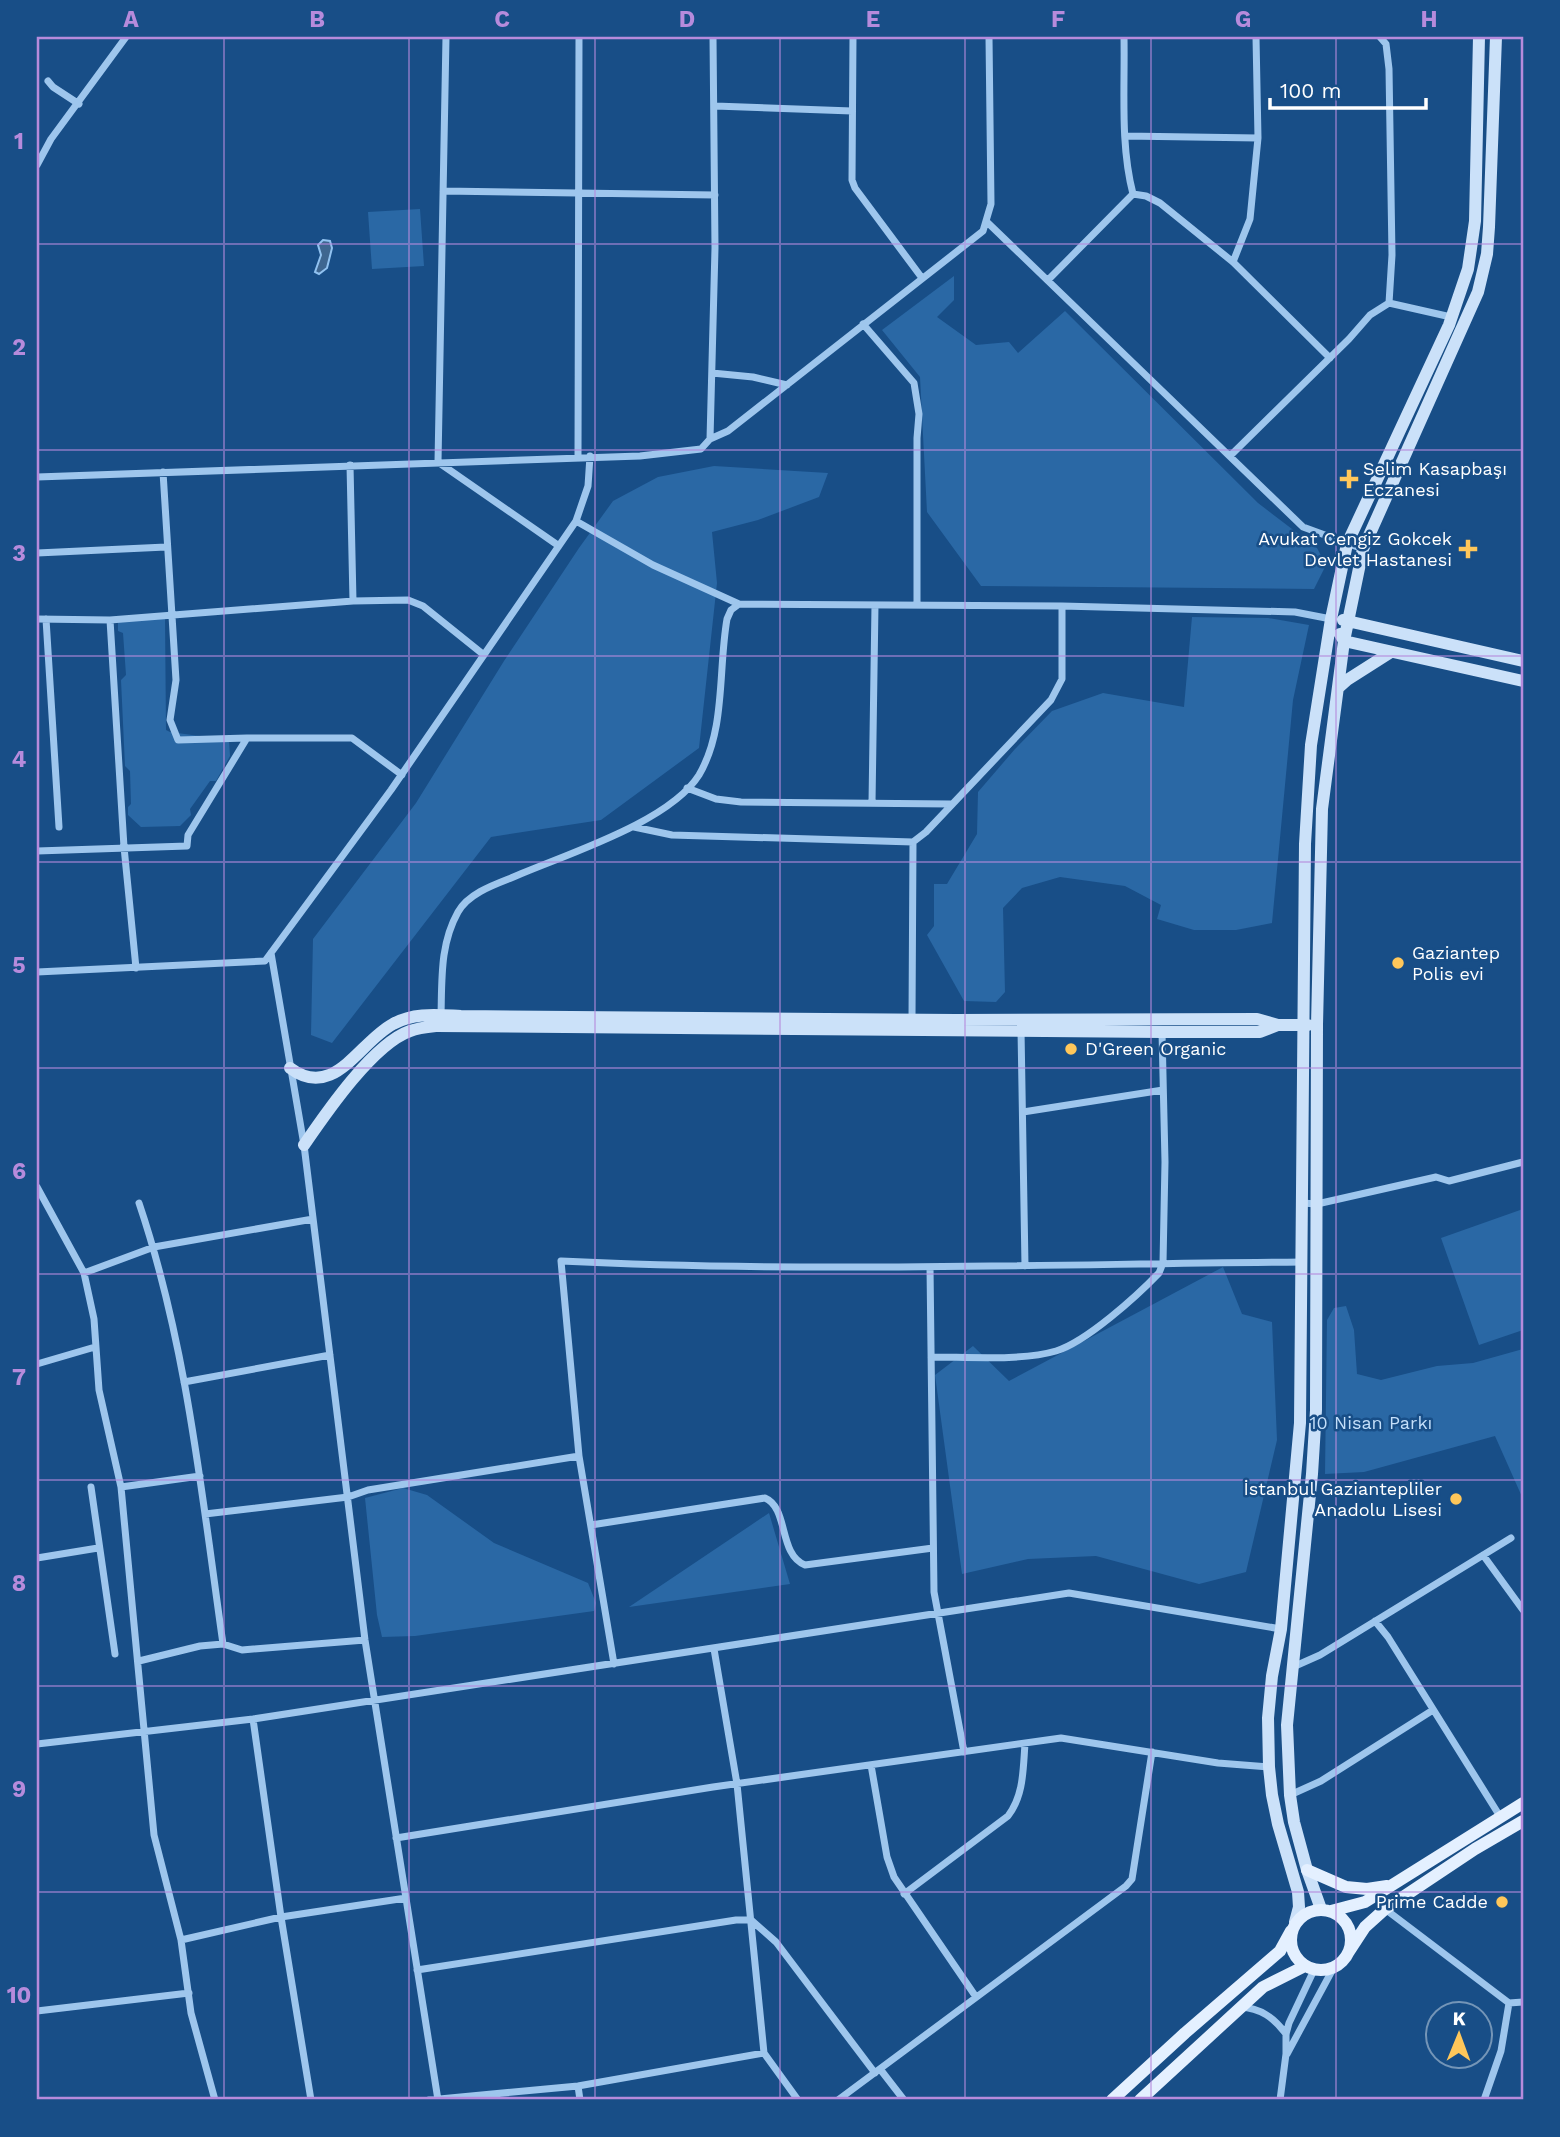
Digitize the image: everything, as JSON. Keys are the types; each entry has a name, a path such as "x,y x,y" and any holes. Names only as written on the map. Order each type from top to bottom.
{"main road":[{"path":"1112,2100 1280,1951 1302,1915 1365,1902 1523,1803"},
{"path":"1140,2100 1263,1987 1310,1968 1334,1967 1348,1953 1366,1927 1385,1909 1475,1849 1523,1821"},
{"path":"1307,1870 1346,1887 1367,1889 1391,1886"},
{"path":"1326,1910 1340,1916 1351,1933 1348,1953"},
{"path":"1293,1927 1290,1941 1292,1951 1310,1968"}],"street":[{"path":"37,165 51,139 126,37"},
{"path":"438,462 446,37"},
{"path":"578,457 579,37"},
{"path":"710,439 715,195 713,37"},
{"path":"853,37 852,180 855,188 922,278"},
{"path":"37,477 640,456 701,450 710,439 728,431 983,230 988,222 991,204 989,37"},
{"path":"1124,37 1125,136 1133,194"},
{"path":"1233,262 1250,219 1258,138 1256,37"},
{"path":"1380,37 1386,44 1390,69 1392,255 1389,303"},
{"path":"1293,1927 1299,1907 1298,1892 1278,1824 1269,1767 1269,1696 1281,1629 1300,1423 1302,1025 1307,794 1311,745 1331,619 1347,544 1463,288 1472,247 1479,37"},
{"path":"1326,1910 1307,1870 1300,1847 1290,1795 1287,1724 1314,1437 1317,1025 1321,832 1326,767 1344,641 1363,549 1481,282 1489,228 1496,37"},
{"path":"48,81 52,87 79,104"},
{"path":"715,106 852,110"},
{"path":"1125,136 1258,138"},
{"path":"443,191 715,195"},
{"path":"1048,280 1133,194"},
{"path":"1133,194 1146,196 1160,203 1233,262 1330,358"},
{"path":"988,222 1303,527 1363,549"},
{"path":"1230,456 1330,358 1370,314 1389,303 1451,317"},
{"path":"863,324 914,383 919,414 916,438 917,605"},
{"path":"712,373 753,377 787,385"},
{"path":"37,972 265,961 401,775 576,521 588,486 590,457"},
{"path":"438,462 559,546"},
{"path":"350,465 353,601"},
{"path":"163,472 176,680 170,720 178,740 352,737 401,775"},
{"path":"576,521 653,565 739,604 1062,606 1295,612 1348,621 1523,661"},
{"path":"37,554 166,547"},
{"path":"37,619 110,620 353,601 408,600 422,606 484,655"},
{"path":"441,1015 442,966 447,934 460,908 486,888 634,827 672,804 698,775 713,741 727,619 731,610 739,604"},
{"path":"872,803 875,605"},
{"path":"912,1025 912,842 1051,700 1062,679 1062,606"},
{"path":"46,619 58,827"},
{"path":"1331,619 1344,641 1523,681"},
{"path":"110,620 124,847 136,968"},
{"path":"1338,688 1391,652"},
{"path":"37,851 187,846 188,835 247,738"},
{"path":"687,788 716,799 741,802 951,804"},
{"path":"634,827 672,835 912,842"},
{"path":"271,953 304,1144 365,1640 435,2100 578,2086 764,2053"},
{"path":"290,1068 302,1076 314,1078 340,1071 371,1040 393,1023 421,1014 1162,1032 1260,1032 1278,1025"},
{"path":"304,1144 333,1102 385,1046 409,1031 437,1026 912,1025 1257,1018 1278,1025 1317,1025"},
{"path":"1021,1030 1025,1266"},
{"path":"931,1357 1033,1355 1068,1347 1088,1336 1156,1276 1163,1263 1165,1162 1162,1032"},
{"path":"1023,1112 1163,1090"},
{"path":"1302,1203 1317,1203 1436,1177 1449,1181 1523,1162"},
{"path":"37,1186 84,1273 94,1319 99,1390 121,1488 154,1835 181,1940 191,2013 215,2100"},
{"path":"139,1203 154,1247 184,1381 223,1644"},
{"path":"84,1273 154,1247 313,1219"},
{"path":"614,1664 579,1456 561,1261 658,1266 930,1267 1302,1262"},
{"path":"930,1267 934,1592 964,1752"},
{"path":"37,1355 39,1364 94,1347"},
{"path":"184,1381 330,1355"},
{"path":"205,1514 348,1497 368,1490 579,1456"},
{"path":"121,1488 200,1476"},
{"path":"91,1487 115,1654"},
{"path":"592,1525 765,1497 775,1504 792,1556 805,1565 933,1548"},
{"path":"1293,1667 1320,1655 1511,1538"},
{"path":"37,1558 98,1548"},
{"path":"1483,1555 1523,1610"},
{"path":"37,1744 253,1719 1069,1593 1281,1629"},
{"path":"1375,1621 1388,1637 1501,1818"},
{"path":"139,1661 200,1646 223,1644 242,1650 365,1640"},
{"path":"714,1649 737,1784 764,2053 798,2100"},
{"path":"1290,1795 1321,1781 1433,1710"},
{"path":"253,1719 310,2100"},
{"path":"396,1838 737,1784 1061,1738 1218,1763 1269,1767"},
{"path":"904,1894 1008,1816 1019,1797 1025,1744"},
{"path":"838,2100 1126,1886 1132,1879 1152,1752"},
{"path":"871,1765 887,1857 894,1877 976,1997"},
{"path":"181,1940 281,1917 406,1898"},
{"path":"1385,1909 1509,2003 1523,2002"},
{"path":"417,1970 736,1920 751,1920 776,1942 877,2071 904,2100"},
{"path":"1286,2054 1334,1967"},
{"path":"1280,2100 1286,2034 1310,1968"},
{"path":"37,2011 188,1993"},
{"path":"1484,2100 1501,2051 1509,2003"},
{"path":"1240,2007 1266,2013 1286,2034"},
{"path":"578,2086 580,2100"}],"green space":[{"path":"420,209 424,266 372,269 368,212"},
{"path":"954,276 954,300 937,317 976,345 1009,342 1018,353 1065,311 1258,503 1317,548 1326,565 1314,589 981,586 927,512 920,377 882,330"},
{"path":"714,466 828,473 819,497 758,520 712,532 717,583 699,748 601,820 491,837 332,1043 311,1035 313,939 416,803 504,661 579,548 613,501 658,477"},
{"path":"1192,617 1268,618 1309,625 1293,700 1272,923 1236,930 1194,930 1157,919 1161,905 1125,886 1060,877 1022,888 1003,908 1005,992 996,1002 964,1001 927,935 934,926 934,884 947,884 977,834 978,792 1052,711 1103,693 1184,707"},
{"path":"165,618 166,730 229,740 230,756 216,781 210,781 190,809 191,815 180,826 141,827 128,815 128,807 131,804 130,771 125,766 121,680 126,675 123,633 118,631 118,619"},
{"path":"1523,1209 1523,1330 1479,1345 1441,1238"},
{"path":"1223,1267 1242,1314 1272,1322 1277,1440 1246,1572 1199,1584 1096,1556 1028,1559 962,1574 935,1375 973,1346 1009,1381"},
{"name":"10 Nisan Parkı","path":"1346,1306 1354,1330 1357,1374 1381,1380 1437,1366 1473,1363 1523,1349 1523,1499 1495,1436 1364,1472 1325,1474 1327,1320 1334,1308"},
{"path":"403,1488 427,1495 494,1543 588,1583 596,1603 594,1611 415,1636 382,1637 377,1615 365,1498"},
{"path":"769,1513 790,1584 629,1607"}],"shaded area":[{"path":"323,240 330,241 332,248 327,268 319,274 315,272 321,255 318,245"}],"place":[{"name":"Selim Kasapbaşı Eczanesi","path":"1349,479"},
{"name":"Avukat Cengiz Gokcek Devlet Hastanesi","path":"1468,549"},
{"name":"Gaziantep Polis evi","path":"1398,963"},
{"name":"D'Green Organic","path":"1071,1049"},
{"name":"İstanbul Gaziantepliler Anadolu Lisesi","path":"1456,1499"},
{"name":"Prime Cadde","path":"1502,1902"}]}
